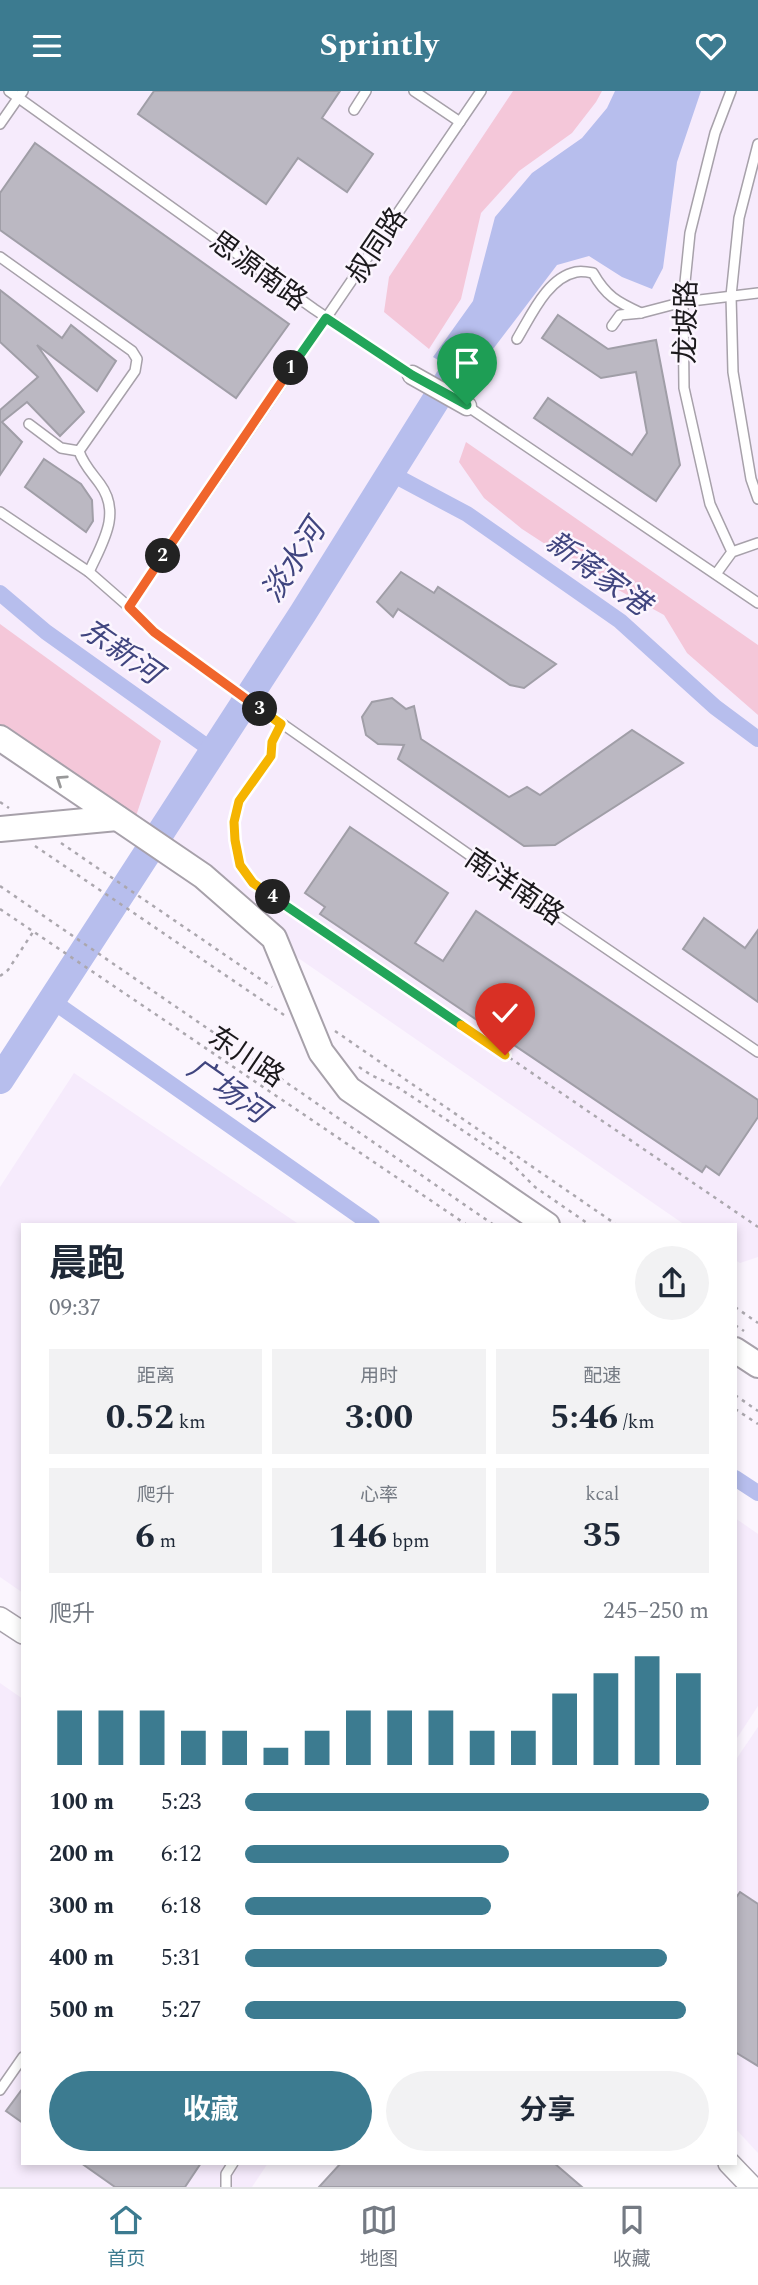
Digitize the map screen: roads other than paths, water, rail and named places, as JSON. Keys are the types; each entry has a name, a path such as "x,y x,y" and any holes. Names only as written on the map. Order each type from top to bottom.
{"main road":[{"name":"东川路","path":"0,738 203,876 274,938 293,1012 349,1089 544,1223"},
{"path":"0,829 117,818"},
{"path":"737,1351 758,1365"}],"street":[{"name":"思源南路","path":"412,375 467,405"},
{"path":"0,1618 21,1632"},
{"path":"731,2165 752,2187"}],"lane":[{"name":"思源南路","path":"9,91 21,94 326,318 412,375"},
{"path":"354,110 366,91"},
{"path":"414,91 460,122"},
{"name":"叔同路","path":"129,607 481,91"},
{"name":"龙坡路","path":"732,91 715,133 690,233 683,302 684,388 710,504 732,552"},
{"path":"0,124 21,94"},
{"path":"758,145 739,219 731,296 733,372 751,479 758,499"},
{"path":"0,257 132,351 136,359 135,371 79,451 81,461 102,487 109,502 111,520 89,572"},
{"path":"517,339 548,291 561,278 578,271 593,273 602,289 615,300 641,313"},
{"path":"612,326 620,315 641,313 683,302 758,293"},
{"name":"思源南路","path":"467,405 758,603"},
{"path":"29,423 61,448 79,451"},
{"path":"0,512 89,572 129,607"},
{"path":"716,574 732,552 758,543"},
{"name":"南洋南路","path":"129,607 154,632 214,676 758,1052"},
{"path":"0,2090 21,2060"},
{"path":"226,2187 226,2174 232,2165"}],"water":[{"path":"615,91 701,91 677,162 663,268 652,289 622,277 589,256 557,265 487,357 475,382 433,357 473,301 495,217 532,173 582,138 607,108"}],"waterway":[{"name":"淡水河","path":"0,1080 303,613 474,339"},
{"name":"新蒋家港","path":"390,473 467,514 620,621 715,707 758,739"},
{"name":"东新河","path":"0,593 46,632 213,751"},
{"name":"广场河","path":"51,1000 369,1223"},
{"name":"广场河","path":"737,1479 758,1493"}]}
